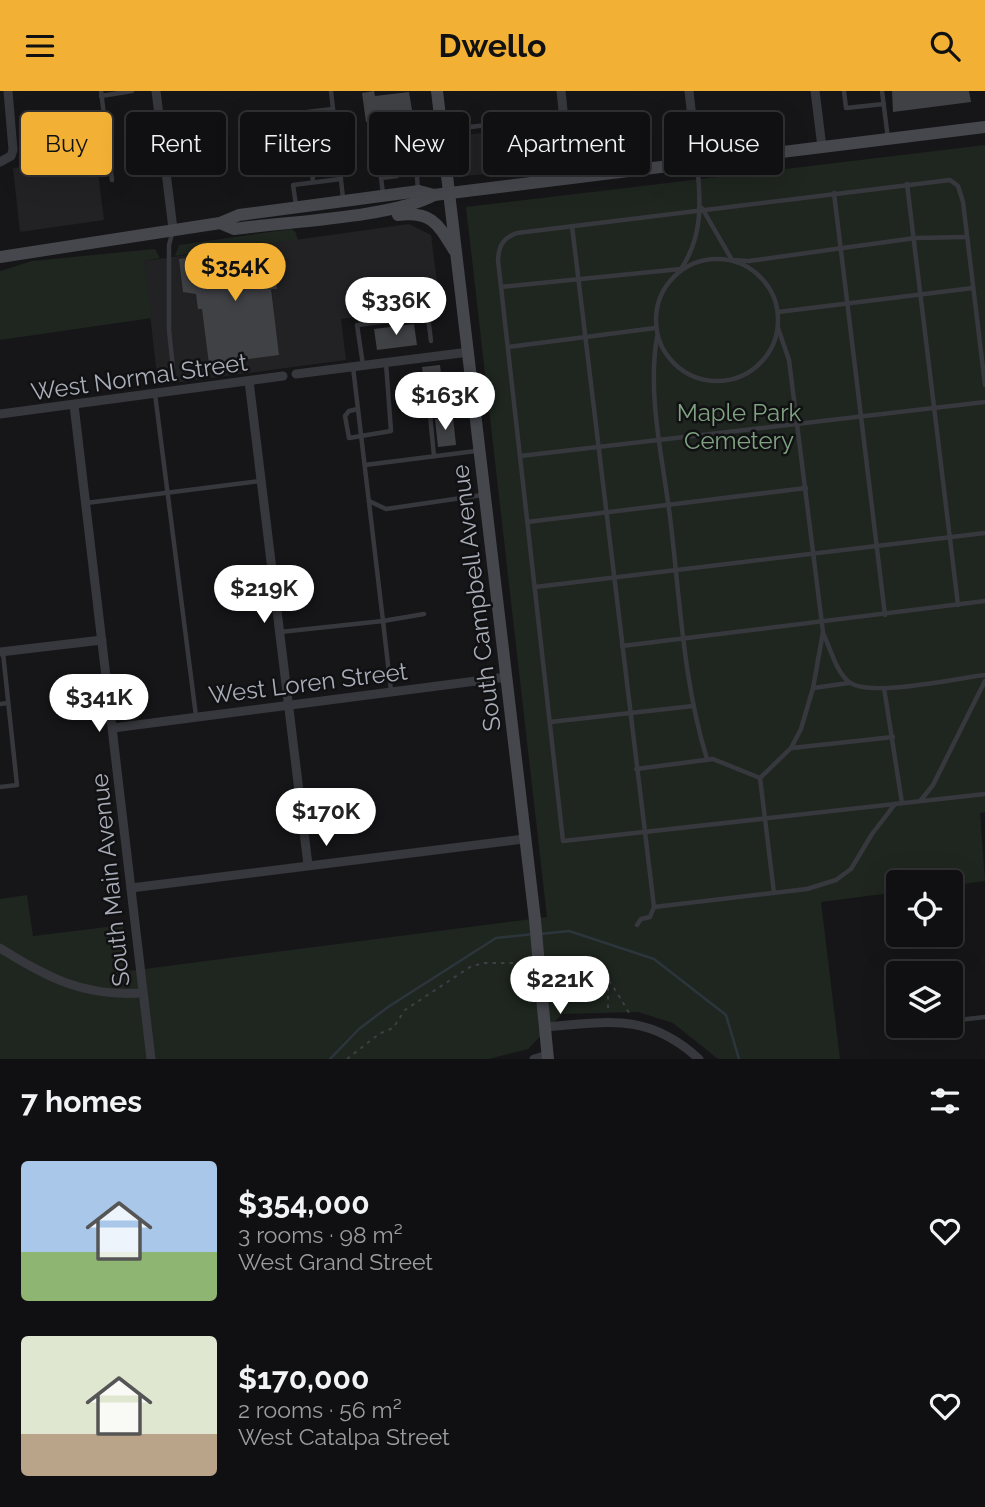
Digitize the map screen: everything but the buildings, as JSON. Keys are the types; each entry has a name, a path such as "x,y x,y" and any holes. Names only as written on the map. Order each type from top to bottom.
{"main road":[{"name":"South Campbell Avenue","path":"437,91 440,112"},
{"path":"783,152 985,127"},
{"path":"220,223 234,229 417,204 433,195 664,166"},
{"name":"South Campbell Avenue","path":"447,175 508,677 548,1057"},
{"path":"0,257 220,223 239,215 419,191 433,195"},
{"path":"361,212 373,218 412,213 428,216 439,226 457,254"},
{"path":"0,266 22,252"}],"street":[{"path":"0,162 11,156 14,142 8,91"},
{"path":"156,91 173,229"},
{"path":"561,91 564,112"},
{"path":"689,91 691,112"},
{"path":"816,91 822,147"},
{"path":"296,374 469,352"},
{"name":"West Normal Street","path":"0,414 283,376"},
{"path":"249,381 308,865"},
{"name":"South Main Avenue","path":"75,405 141,993 151,1059"},
{"path":"1,652 102,640"},
{"name":"West Loren Street","path":"113,728 508,677"},
{"path":"131,888 524,839"},
{"path":"0,948 60,983 121,995 141,993"},
{"path":"545,1027 608,1022 634,1023 676,1038 699,1059"},
{"path":"534,1059 548,1057"}],"lane":[{"path":"112,180 101,93 132,91"},
{"path":"331,91 344,201"},
{"path":"844,91 846,108 884,104"},
{"path":"882,91 888,139"},
{"path":"313,182 307,112 333,109"},
{"path":"381,175 383,196"},
{"path":"416,175 419,191"},
{"path":"698,175 702,208 695,242 681,269 660,295 655,328 657,337 670,361 684,372 700,379 717,381 735,379 751,371 768,352 778,328"},
{"path":"381,178 397,176"},
{"path":"297,207 293,184 341,179"},
{"path":"985,385 961,192 955,182 944,179 517,233 505,238 499,251 563,841 985,794"},
{"path":"907,184 958,605"},
{"path":"834,193 886,615"},
{"path":"702,208 732,260 758,274 768,285 778,312 778,328 789,360 798,423 822,622 823,632 813,688 801,729 791,748 760,778"},
{"path":"572,226 654,907 650,917 641,919 637,925"},
{"path":"173,229 169,245 169,330 173,368"},
{"path":"501,288 681,269 702,260 732,260 914,239 967,237"},
{"path":"778,312 973,288"},
{"path":"425,292 431,341"},
{"path":"391,692 358,409 357,325 427,316"},
{"path":"508,347 655,328"},
{"path":"657,337 654,357 661,439 693,706 707,759"},
{"path":"358,409 346,413 350,439 387,432 392,428 386,362"},
{"path":"155,394 196,717"},
{"path":"520,456 985,402"},
{"path":"434,456 430,415 476,409"},
{"path":"365,465 481,450"},
{"path":"86,503 261,481"},
{"path":"527,522 806,488"},
{"path":"369,501 386,509 486,495"},
{"path":"534,587 985,533"},
{"path":"622,646 985,601"},
{"path":"280,632 424,614"},
{"path":"823,632 850,683"},
{"path":"0,787 17,785 1,652"},
{"path":"813,688 850,683 862,687 884,688 985,675"},
{"path":"919,801 933,785 985,681"},
{"path":"654,907 807,889 836,880 851,869 872,834 899,803 893,737 884,688"},
{"path":"0,704 8,703"},
{"path":"550,722 693,706"},
{"path":"791,748 893,737"},
{"path":"636,769 707,759 718,760 760,778"},
{"path":"760,778 774,893"},
{"path":"963,1020 985,1017"}],"path":[{"path":"548,960 570,958 588,962 608,978 634,1023"},
{"path":"346,1059 379,1034 393,1028 405,1010 470,967 483,963 537,962"},
{"path":"608,978 608,1022"}],"shaded area":[{"path":"483,133 483,174 466,176 464,175 469,175 469,134"},
{"path":"21,167 21,175 98,175 104,220 20,232 13,168"},
{"path":"409,224 431,235 440,306 341,319 346,360 158,385 144,261"}],"green space":[{"name":"Maple Park Cemetery","path":"985,145 985,812 980,813 985,881 963,884 963,870 886,870 886,894 821,902 840,1059 718,1059 673,1023 638,1012 562,1014 528,1049 489,1059 0,1059 0,899 27,895 33,936 123,925 129,971 547,917 466,207 734,175 783,175 783,169"},
{"path":"291,229 295,231 298,240 175,256 179,245"},
{"path":"155,249 160,258 144,261 152,318 0,340 0,271 32,261"}],"waterway":[{"path":"540,934 569,931 654,959 726,1015 739,1059"},
{"path":"330,1059 359,1029 388,1007 496,938 534,934"}]}
